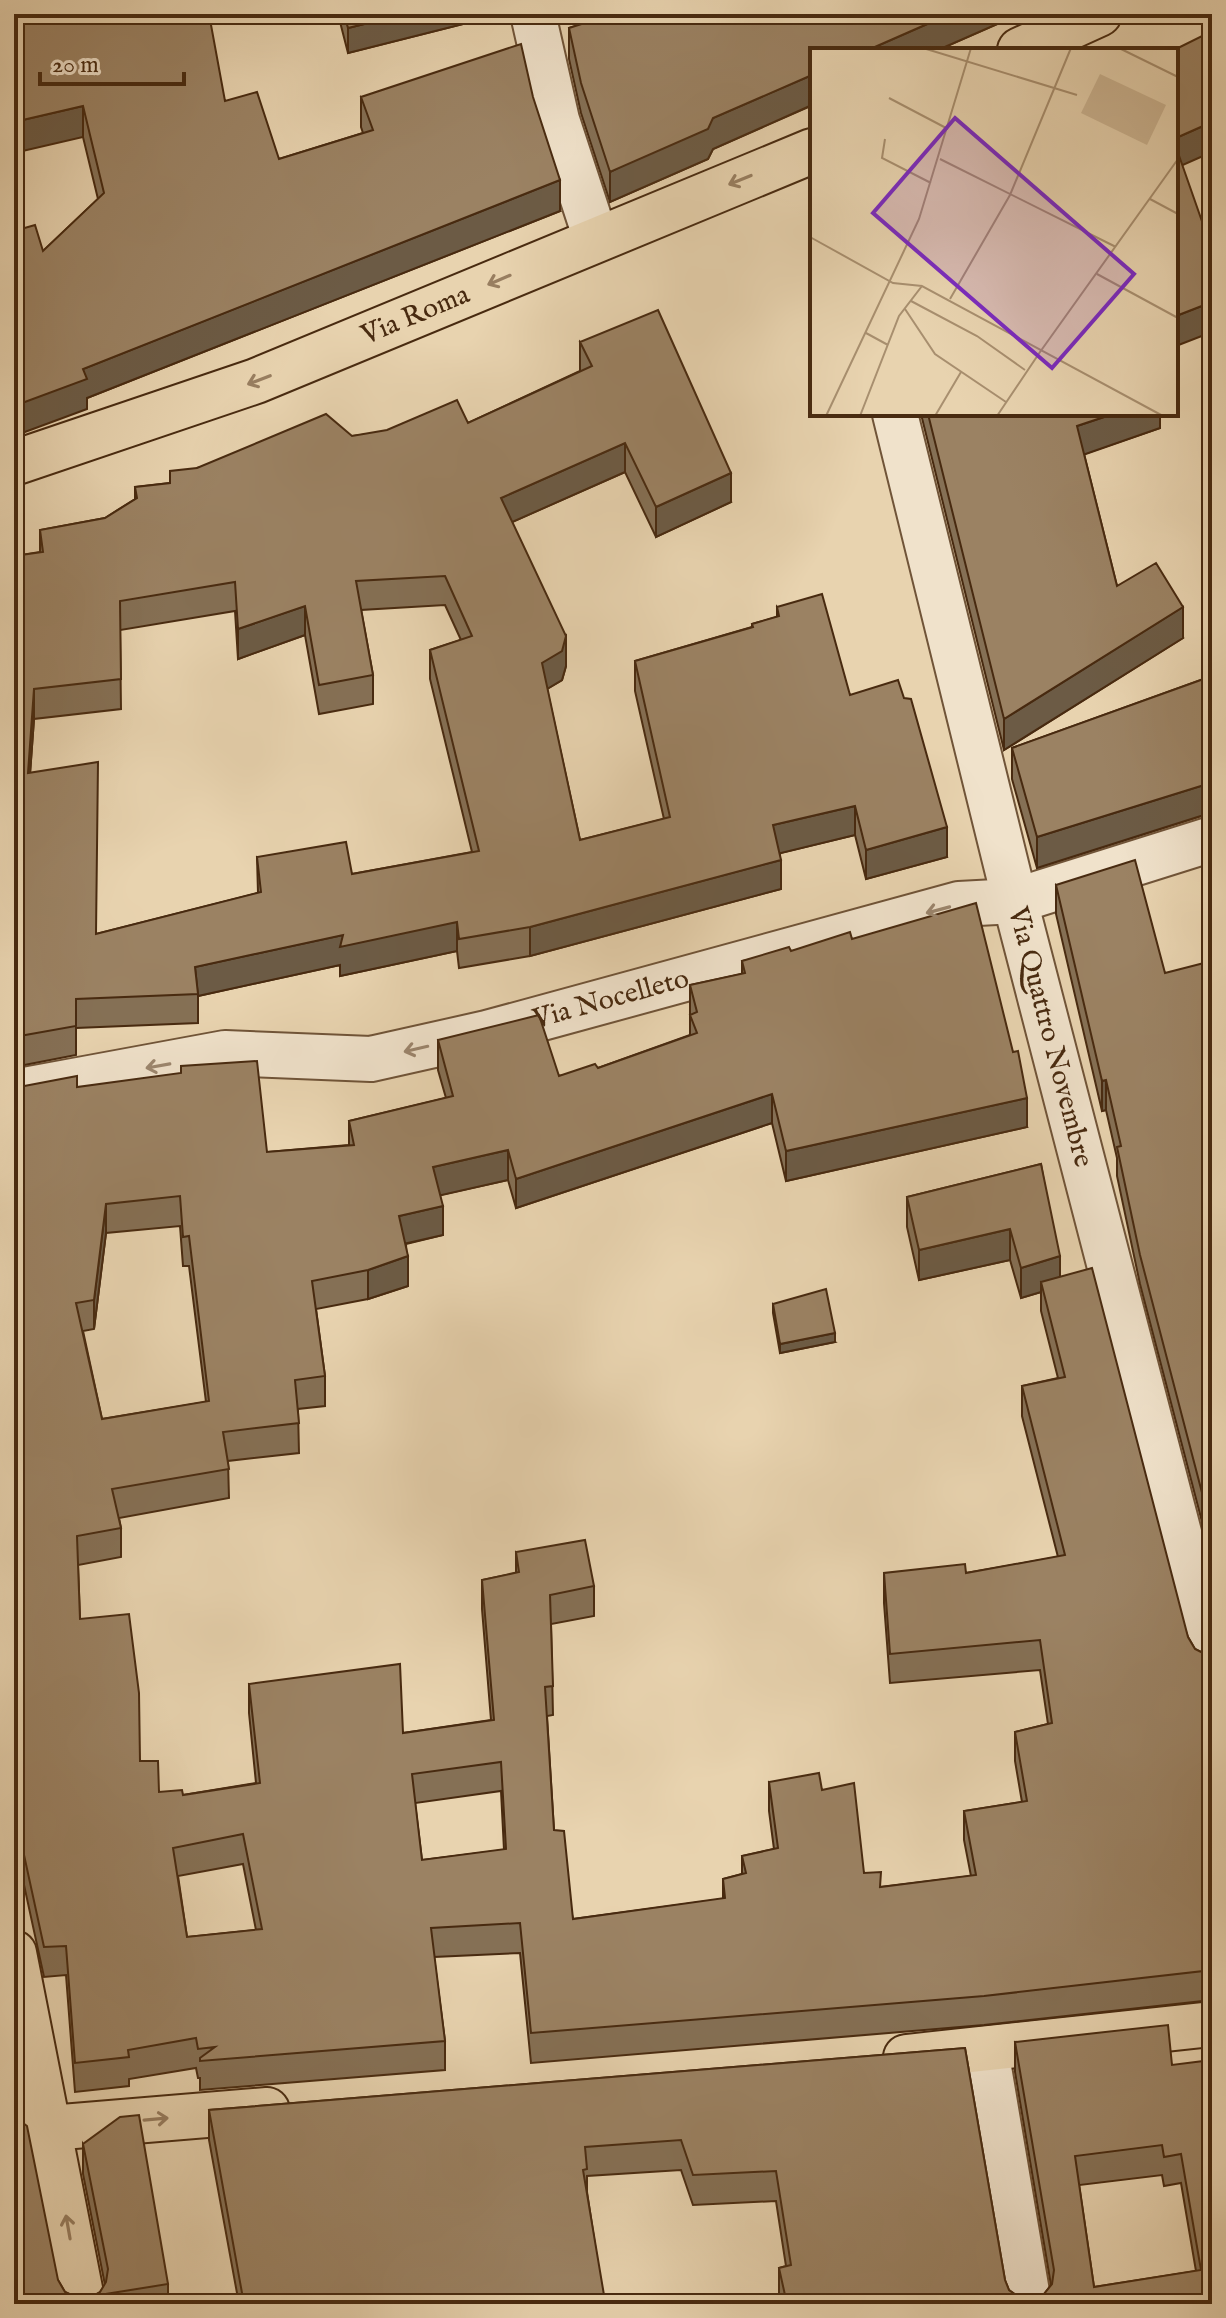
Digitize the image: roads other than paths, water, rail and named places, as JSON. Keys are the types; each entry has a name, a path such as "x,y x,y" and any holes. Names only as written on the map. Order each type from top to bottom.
{"main road":[{"path":"1024,48 1097,15"},
{"name":"Via Roma","path":"14,463 256,381 810,152"},
{"path":"14,1953 32,2120 83,2304"},
{"path":"861,2061 1212,2024"},
{"path":"32,2120 299,2107"}],"street":[{"path":"533,14 557,120 596,239"},
{"name":"Via Quattro Novembre","path":"895,416 1015,901 1212,1660"},
{"name":"Via Nocelleto","path":"14,1092 225,1053 371,1059 487,1033 959,904 1015,901 1212,839"},
{"path":"986,2050 1029,2304"}]}
